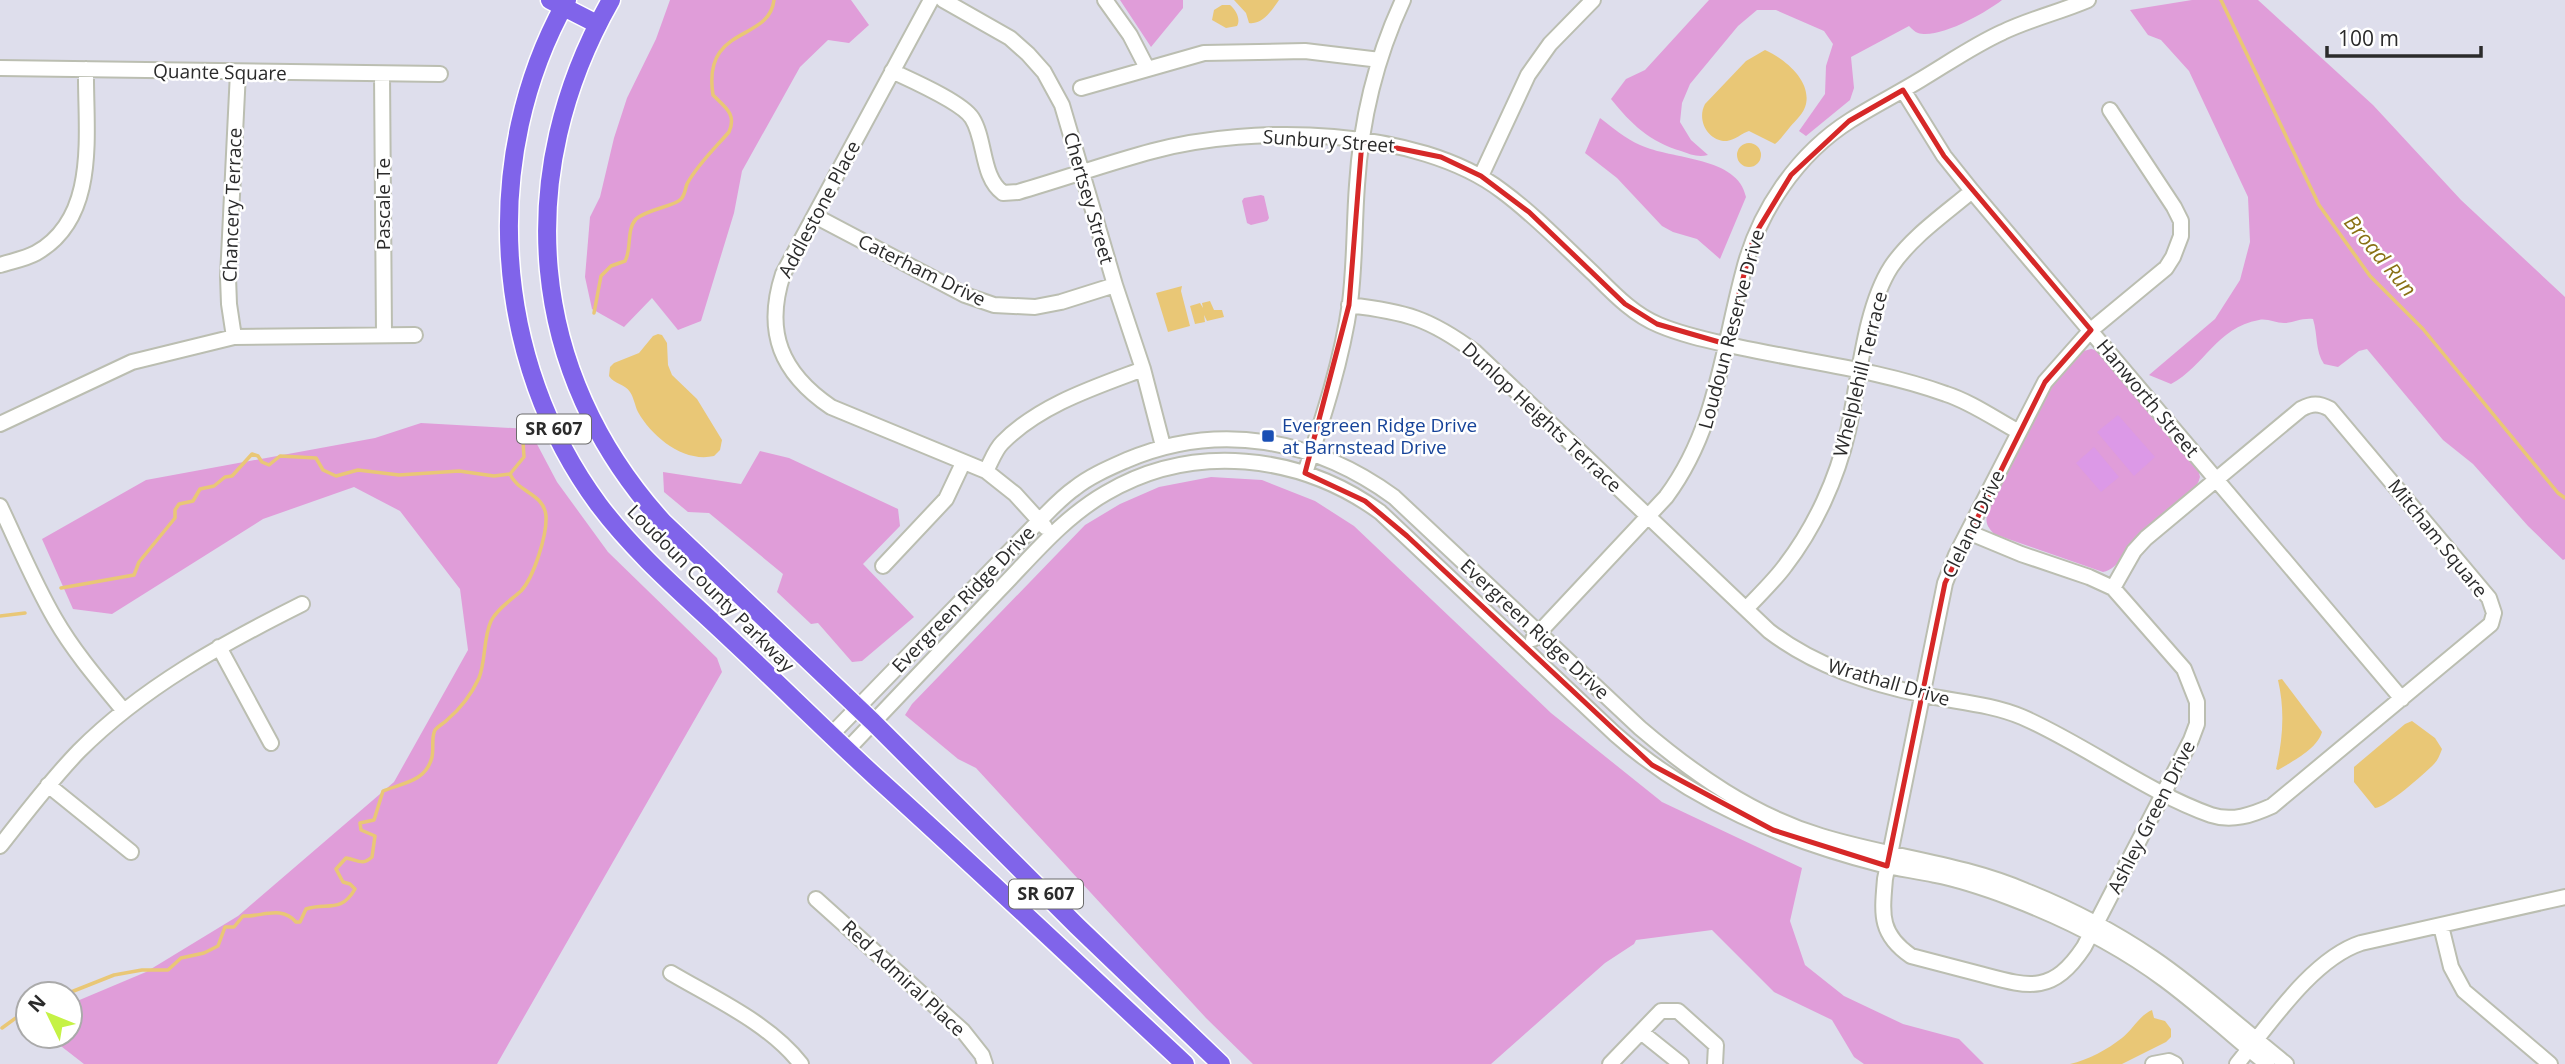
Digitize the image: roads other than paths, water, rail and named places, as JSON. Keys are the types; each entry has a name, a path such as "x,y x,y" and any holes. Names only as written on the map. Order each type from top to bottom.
{"main road":[{"name":"Loudoun County Parkway","path":"611,0 577,68 565,103 548,187 547,236 556,319 575,381 614,459 644,501 697,555 873,722 1077,926 1222,1064"},
{"name":"Loudoun County Parkway","path":"560,2 522,116 509,201 510,258 514,297 526,354 536,386 571,463 612,521 648,561 1185,1064"},
{"path":"560,2 597,24"}],"street":[{"name":"Addlestone Place","path":"931,0 788,264 776,295 776,336 791,371 803,385 831,407 986,471 1014,494 1040,520 1051,536"},
{"name":"Chertsey Street","path":"943,0 1010,38 1044,72 1062,105 1115,285 1143,369 1163,446"},
{"path":"1105,0 1130,35 1147,68"},
{"path":"1306,473 1334,376 1349,305 1355,253 1357,186 1368,100 1404,0"},
{"name":"Loudoun Reserve Drive","path":"1525,648 1648,517 1684,473 1708,419 1754,236 1763,215 1791,175 1825,139 1849,121 2002,32 2088,0"},
{"path":"1481,176 1528,75 1550,44 1589,2"},
{"path":"1081,88 1147,68 1215,52 1304,51 1380,61"},
{"name":"Quante Square","path":"0,68 440,74"},
{"path":"0,265 33,254 47,246 66,226 81,196 86,69"},
{"name":"Sunbury Street","path":"892,71 965,110 976,125 994,184 1003,193 1018,192 1154,150 1242,136 1313,136 1362,141 1402,147 1441,158 1481,176 1529,212 1625,304 1657,324 1689,336 1860,372 1948,394 2019,432"},
{"name":"Chancery Terrace","path":"234,337 228,276 238,72"},
{"name":"Pascale Te","path":"382,74 384,334"},
{"name":"Hanworth Street","path":"1903,90 1944,156 1972,191 2402,699"},
{"name":"Cleland Drive","path":"1889,860 1945,583 1968,532 2045,383 2091,330 2166,268 2179,246 2181,221 2175,206 2110,110"},
{"name":"Whelplehill Terrace","path":"1746,609 1785,566 1823,504 1840,461 1872,312 1881,285 1891,267 1926,230 1972,191"},
{"name":"Caterham Drive","path":"815,216 965,295 994,305 1035,307 1115,285"},
{"name":"Dunlop Heights Terrace","path":"1349,305 1418,317 1434,324 1475,352 1648,517"},
{"path":"0,424 132,362 234,337 415,335"},
{"path":"986,471 1000,445 1018,429 1073,397 1143,369"},
{"name":"Mitcham Square","path":"2113,588 2134,551 2216,479 2309,405 2321,404 2330,410 2366,451 2489,598 2494,613 2491,624 2272,806 2252,815 2233,818 2211,815 2164,793"},
{"name":"Evergreen Ridge Drive","path":"831,735 1075,487 1101,471 1163,446 1205,440 1274,443 1312,452 1352,470 1394,497 1640,728 1702,777 1747,805 1821,836 1889,860 1984,888 2093,928 2252,1044 2286,1064"},
{"name":"Evergreen Ridge Drive","path":"847,750 1051,536 1107,492 1148,474 1201,462 1229,460 1263,463 1306,473 1348,491 1380,512 1624,743 1674,779 1725,808 1803,842 1889,860"},
{"path":"883,566 946,499 963,463"},
{"path":"0,506 56,621 89,670 124,711"},
{"name":"Wrathall Drive","path":"1648,517 1784,642 1824,665 1849,675 1923,695 1998,709 2022,717 2164,793"},
{"name":"Ashley Green Drive","path":"1889,860 1882,911 1886,928 1895,945 1911,956 2023,985 2046,981 2067,970 2093,928 2197,724 2197,702 2184,669 2113,588 1968,532"},
{"path":"0,846 48,785 81,749 124,711 197,659 302,604"},
{"path":"219,647 271,743"},
{"path":"48,785 131,852"},
{"path":"2237,1064 2311,975 2333,956 2361,943 2565,897"},
{"name":"Red Admiral Place","path":"816,898 963,1031 982,1055 985,1064"},
{"path":"2441,926 2451,967 2464,991 2550,1064"},
{"path":"671,973 767,1031 792,1052 801,1064"},
{"path":"1611,1064 1661,1011 1678,1011 1716,1045 1714,1064"},
{"path":"1642,1031 1681,1064"},
{"name":"Evergreen Ridge Drive","path":"2252,1044 2267,1064"},
{"path":"2153,1064 2169,1061 2175,1064"}],"waterway":[{"path":"594,313 601,276 611,266 625,261 633,223 641,216 681,199 696,170 729,132 731,116 713,95 712,72 717,56 726,45 761,23 769,14 774,0"},
{"name":"Broad Run","path":"2221,0 2319,205 2370,276 2423,329 2558,493 2565,498"},
{"path":"84,987 114,975 142,970 168,970 181,958 204,953 218,946 225,927 234,927 243,916 278,913 300,922 306,909 333,906 350,897 355,889 343,882 336,869 346,858 363,862 372,857 375,836 361,830 360,823 374,820 383,791 419,777 429,765 435,730 461,706 479,678 491,621 526,585 535,566 544,534 544,508 541,502 519,485 510,474 524,457 526,427"},
{"path":"61,588 134,575 139,562 175,518 175,510 179,504 193,501 200,489 214,486 225,477 232,476 252,454 269,465 280,456 316,458 323,470 336,476 358,470 399,475 459,471 494,476 510,474"},
{"path":"0,616 25,613"},
{"path":"2,1028 14,1019"}],"place":[{"name":"Evergreen Ridge Drive at Barnstead Drive","path":"1268,436"}]}
